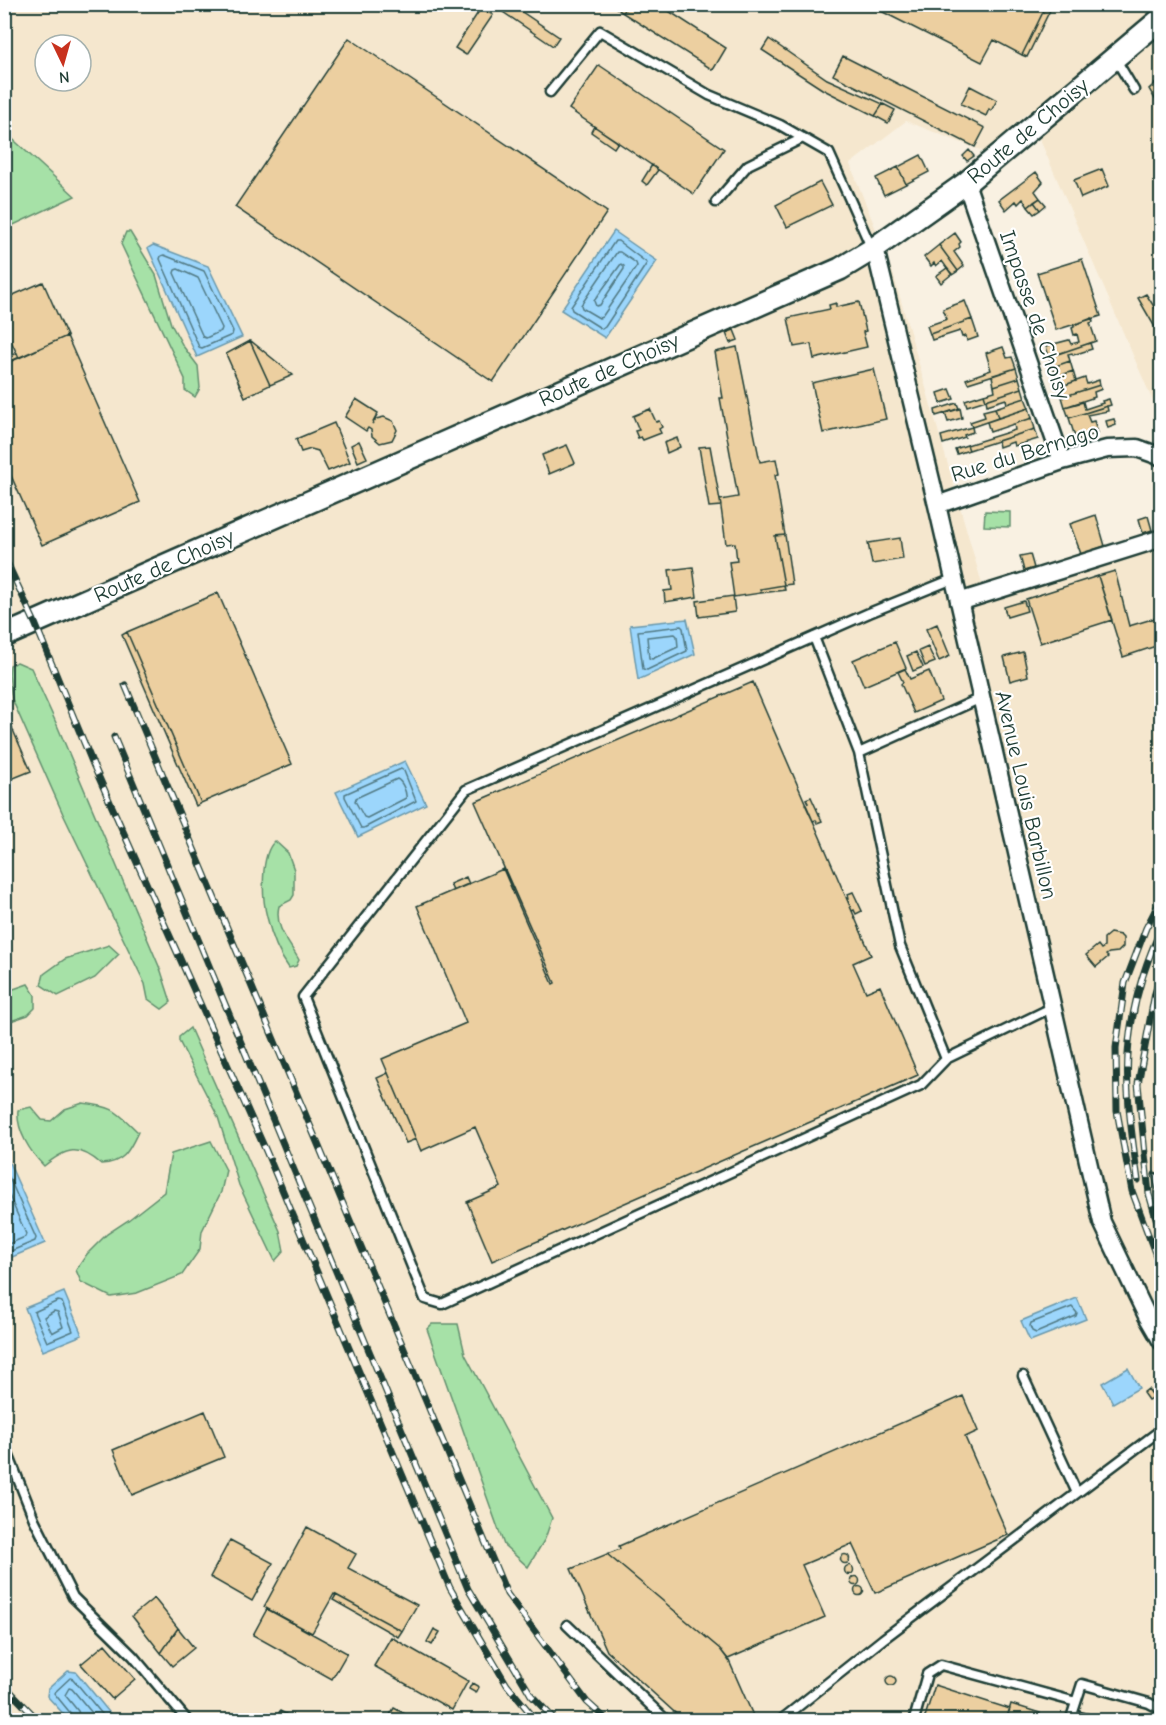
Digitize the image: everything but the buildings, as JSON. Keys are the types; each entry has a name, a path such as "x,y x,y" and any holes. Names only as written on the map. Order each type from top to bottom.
{"street":[{"name":"Route de Choisy","path":"4,636 834,272 873,249 966,183 1161,18"},
{"name":"Impasse de Choisy","path":"966,183 1062,461"},
{"name":"Avenue Louis Barbillon","path":"873,249 877,257 937,505 1102,1222 1161,1342"},
{"name":"Rue du Bernago","path":"937,505 1062,461 1107,449 1137,448 1161,457"},
{"path":"959,602 1161,538"}],"lane":[{"path":"550,92 600,31 709,95 780,125 830,153 873,249"},
{"path":"1115,58 1134,90"},
{"path":"716,202 748,165 803,138"},
{"path":"954,579 814,637 466,790 303,997 425,1299 442,1304 921,1085 946,1059 1053,1008"},
{"path":"814,637 859,753 900,946 946,1059"},
{"path":"859,753 981,698"},
{"path":"1023,1376 1077,1493"},
{"path":"782,1720 883,1639 1161,1429"},
{"path":"4,1444 34,1519 73,1597 133,1656 187,1720"},
{"path":"567,1625 666,1720"},
{"path":"914,1720 927,1674 941,1665 1076,1702"},
{"path":"1091,1720 1072,1715 1082,1684 1149,1703 1161,1710"}],"shaded area":[{"path":"5,5 1161,5 1161,420 1028,112 985,152 906,121 850,164 893,273 982,584 1161,533 1161,1720 5,1720"}],"green space":[{"path":"5,132 75,196 4,229"},
{"path":"126,232 130,232 156,275 171,324 183,346 198,366 200,388 195,397 185,390 185,379 121,244"},
{"path":"985,511 1010,512 1010,527 984,526"},
{"path":"17,662 31,668 161,971 171,1002 162,1009 148,999 145,984 63,814 12,699 10,665"},
{"path":"275,841 288,853 294,870 294,895 291,900 279,906 278,914 280,928 299,960 296,966 289,968 273,937 264,899 265,866 270,847"},
{"path":"109,945 119,954 95,978 58,996 41,985 44,974 65,959"},
{"path":"28,984 35,995 35,1008 28,1015 5,1023 5,992"},
{"path":"190,1028 280,1231 284,1251 275,1261 239,1185 218,1117 179,1041 179,1037"},
{"path":"83,1103 102,1106 114,1111 138,1132 125,1155 115,1161 101,1164 86,1153 72,1151 59,1155 44,1166 25,1140 19,1125 18,1110 31,1107 42,1120 51,1121 65,1109"},
{"path":"211,1141 226,1170 221,1192 202,1231 200,1249 182,1275 137,1293 111,1297 81,1282 76,1270 87,1254 107,1234 164,1192 171,1154"},
{"path":"432,1324 458,1324 465,1354 552,1518 545,1539 528,1567 504,1545 427,1329"}],"water":[{"path":"614,231 657,261 605,338 561,310"},
{"path":"153,245 208,266 242,337 197,357 148,248"},
{"path":"687,619 695,654 638,680 630,625"},
{"path":"405,761 426,804 358,837 336,792"},
{"path":"4,1151 45,1243 5,1260 4,1260"},
{"path":"64,1292 82,1335 43,1351 25,1308"},
{"path":"1077,1298 1086,1319 1030,1341 1021,1321"},
{"path":"1128,1368 1139,1388 1113,1403 1102,1383"},
{"path":"68,1671 76,1672 113,1717 113,1720 69,1720 47,1696 48,1689"}],"railway":[{"path":"4,556 35,623 92,762 266,1151 450,1588 507,1685 536,1720"},
{"path":"125,685 507,1594 587,1702 607,1720"},
{"path":"114,737 468,1589 531,1695 555,1720"},
{"path":"1162,897 1146,928 1125,983 1116,1048 1117,1111 1132,1191 1162,1272"},
{"path":"1138,1180 1128,1093 1129,1042 1133,1013 1141,983 1162,927"},
{"path":"1162,971 1155,993 1138,1084 1149,1194 1162,1239"},
{"path":"1155,1175 1162,1201"},
{"path":"4,1685 38,1720"}]}
